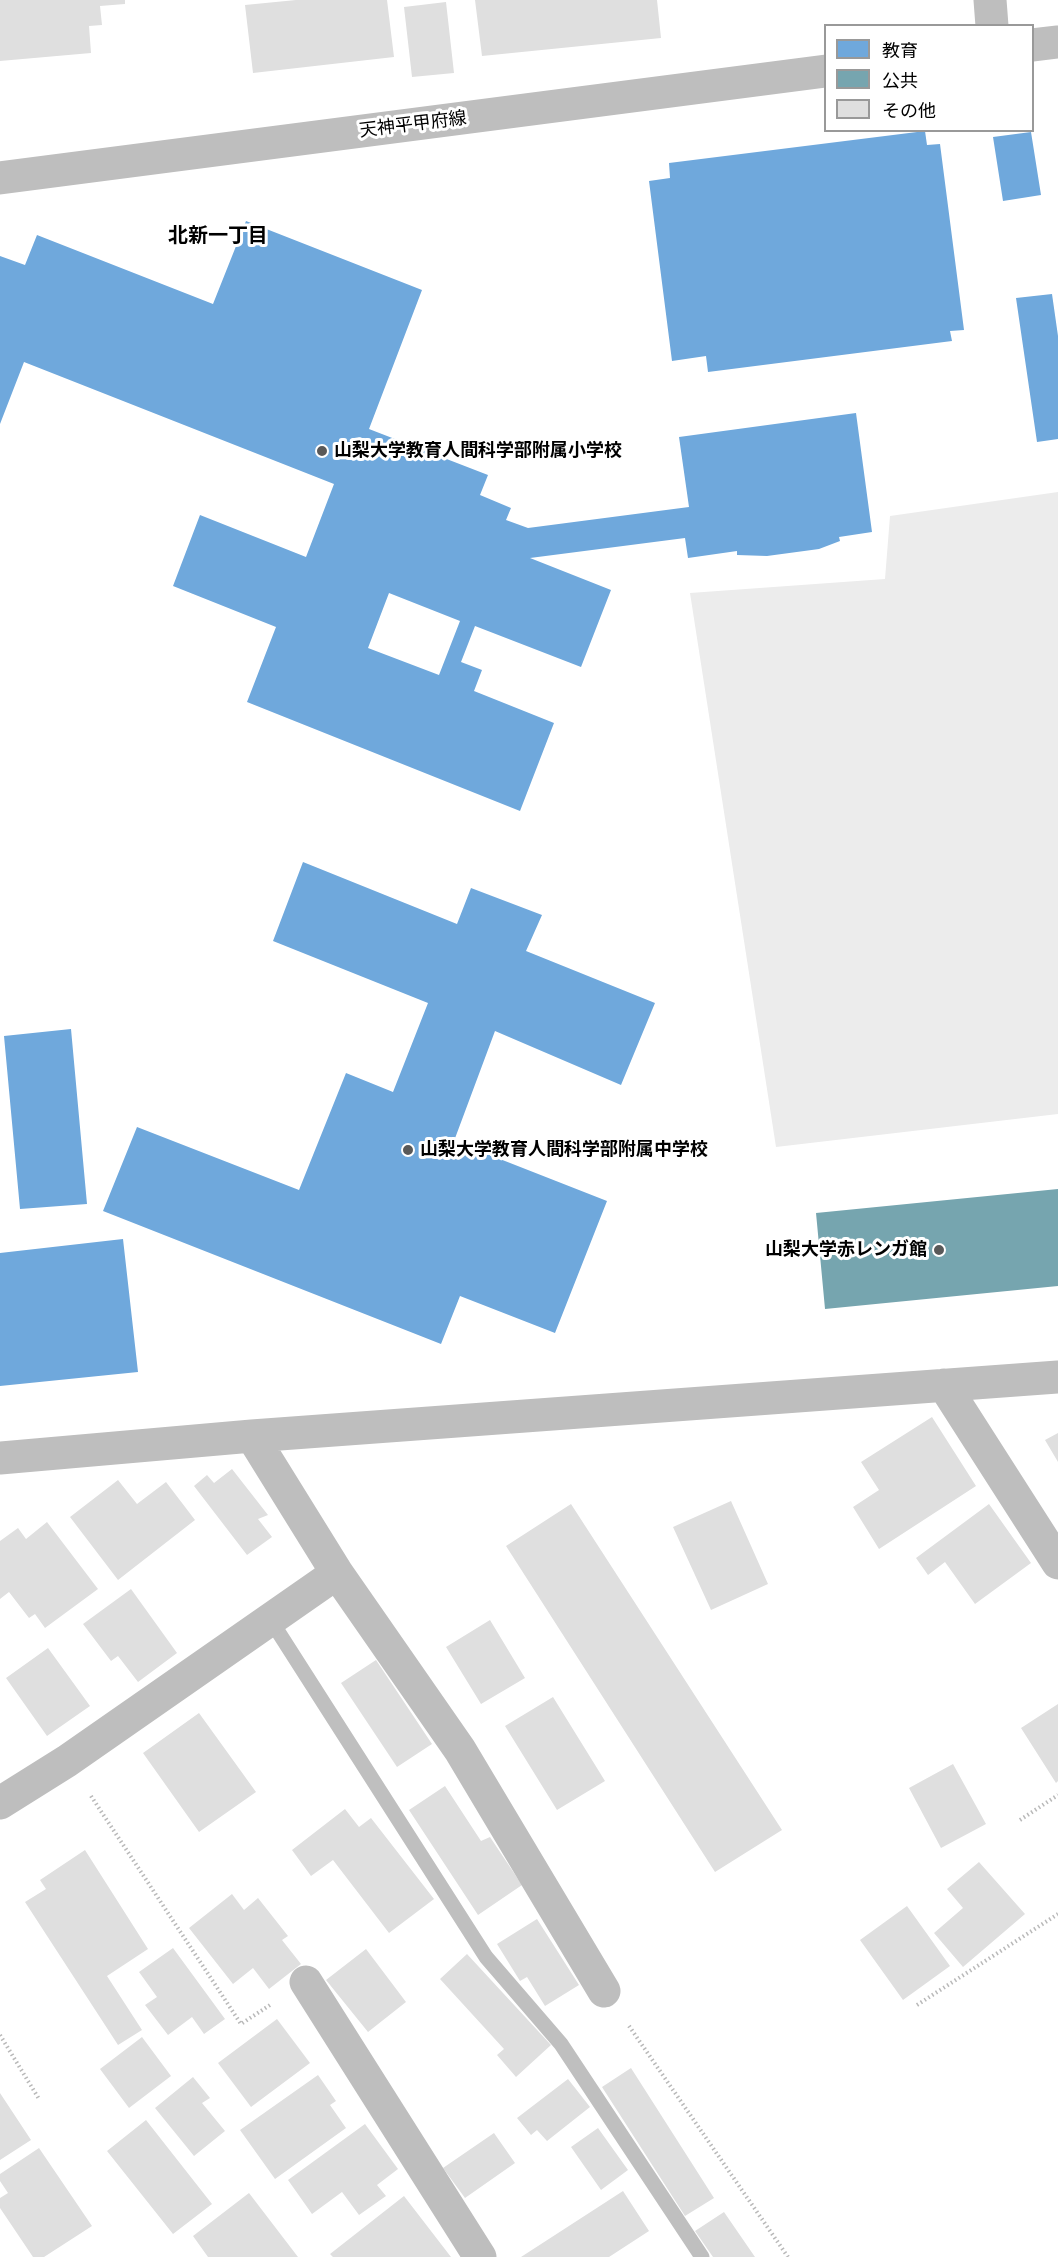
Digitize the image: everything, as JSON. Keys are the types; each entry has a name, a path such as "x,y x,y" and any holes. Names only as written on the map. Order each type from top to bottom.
{"street":[{"path":"990,0 992,24"},
{"path":"1034,45 1058,42"},
{"name":"天神平甲府線","path":"0,178 824,71"},
{"path":"0,1458 252,1436 1058,1377"},
{"path":"944,1385 1058,1563"},
{"path":"252,1436 337,1573 460,1750 604,1991"},
{"path":"0,1803 67,1761 337,1573"},
{"path":"306,1982 480,2257"}],"path":[{"path":"67,1761 241,2024 306,1982"},
{"path":"1020,1820 1058,1795"},
{"path":"917,2005 1058,1914"},
{"path":"604,1991 788,2257"},
{"path":"0,2036 39,2098"}],"shaded area":[{"path":"1058,492 1058,1114 776,1147 690,593 885,579 890,516"}],"building: 教育":[{"path":"925,132 927,145 940,144 964,330 950,331 952,341 708,372 706,356 672,361 649,181 670,178 669,163"},
{"path":"1031,132 1041,195 1003,201 993,137"},
{"path":"246,221 422,290 369,429 488,475 480,495 511,508 506,520 528,528 689,507 679,437 856,413 872,532 839,537 840,541 819,549 767,556 737,555 737,551 688,558 685,538 530,558 611,590 581,667 475,626 461,662 482,670 474,691 554,723 520,811 247,702 276,627 173,586 200,515 306,557 334,484 24,362 0,424 0,256 25,265 37,235 213,304","holes":["389,593 460,621 439,675 368,648"]},
{"path":"1052,294 1058,336 1058,439 1037,442 1016,298"},
{"path":"303,862 457,924 471,888 542,915 526,951 655,1003 621,1085 495,1031 454,1141 607,1201 555,1333 460,1296 441,1344 103,1211 137,1127 299,1190 346,1073 393,1092 428,1003 273,941"},
{"path":"71,1029 87,1204 20,1209 4,1036"},
{"path":"123,1239 138,1372 0,1386 0,1253"}],"building: 公共":[{"name":"山梨大学赤レンガ館","path":"1058,1189 1058,1286 825,1309 816,1213"}],"building: その他":[{"path":"0,0 125,0 125,4 100,6 102,25 89,26 91,53 0,61"},
{"path":"296,0 387,0 394,57 253,73 245,5"},
{"path":"475,0 657,0 661,38 482,56"},
{"path":"446,2 454,73 412,77 404,7"},
{"path":"932,1417 976,1486 879,1549 853,1507 879,1490 861,1462"},
{"path":"1058,1433 1058,1462 1045,1440"},
{"path":"232,1469 268,1515 258,1519 272,1537 247,1555 194,1486 207,1475 214,1483"},
{"path":"118,1480 137,1504 166,1482 195,1520 118,1580 70,1517"},
{"path":"731,1501 768,1584 711,1610 673,1527"},
{"path":"571,1504 782,1830 715,1872 506,1546"},
{"path":"989,1504 1031,1563 975,1604 945,1562 928,1575 916,1558"},
{"path":"47,1522 98,1589 45,1628 35,1614 29,1618 9,1592 0,1599 0,1541 18,1528 26,1539"},
{"path":"131,1589 177,1653 138,1682 118,1656 111,1661 83,1624"},
{"path":"490,1620 525,1678 481,1704 446,1647"},
{"path":"48,1648 90,1706 47,1736 6,1678"},
{"path":"376,1660 432,1744 397,1767 341,1683"},
{"path":"553,1697 605,1781 557,1810 505,1726"},
{"path":"1058,1704 1058,1781 1056,1783 1021,1728"},
{"path":"199,1713 256,1792 199,1832 143,1753"},
{"path":"953,1764 986,1824 941,1848 909,1788"},
{"path":"445,1786 481,1841 490,1837 522,1885 478,1915 409,1810"},
{"path":"345,1809 359,1827 371,1818 434,1899 389,1933 333,1860 311,1876 292,1850"},
{"path":"85,1850 148,1949 107,1976 142,2030 118,2045 25,1902 46,1889 40,1880"},
{"path":"979,1862 1025,1914 963,1967 934,1933 963,1908 947,1889"},
{"path":"232,1894 244,1910 258,1898 288,1936 282,1940 301,1964 269,1989 253,1968 233,1984 189,1928"},
{"path":"907,1906 950,1966 903,2000 860,1940"},
{"path":"537,1919 579,1985 545,2006 527,1977 520,1981 497,1944"},
{"path":"173,1948 225,2019 204,2034 192,2017 168,2035 145,2005 157,1997 139,1972"},
{"path":"366,1949 406,2002 368,2032 326,1980"},
{"path":"467,1954 551,2045 516,2077 497,2055 504,2049 440,1979"},
{"path":"277,2019 310,2063 251,2107 218,2063"},
{"path":"142,2037 171,2076 129,2108 100,2069"},
{"path":"631,2068 714,2198 685,2216 602,2087"},
{"path":"318,2075 336,2101 330,2105 346,2128 275,2179 240,2130"},
{"path":"193,2077 210,2098 202,2103 225,2131 194,2156 155,2108"},
{"path":"568,2079 590,2107 547,2141 537,2130 531,2135 517,2118"},
{"path":"0,2093 31,2140 0,2160"},
{"path":"146,2120 212,2204 173,2234 107,2151"},
{"path":"365,2124 398,2169 377,2185 386,2196 359,2215 342,2192 312,2214 288,2180"},
{"path":"598,2128 628,2170 601,2190 571,2147"},
{"path":"494,2133 515,2163 465,2198 443,2168"},
{"path":"39,2148 92,2226 44,2257 33,2257 0,2208 0,2198 8,2193 0,2181 0,2174"},
{"path":"623,2191 649,2231 609,2257 521,2257"},
{"path":"249,2193 298,2257 208,2257 193,2236"},
{"path":"404,2196 451,2257 333,2257 330,2254"},
{"path":"724,2212 755,2257 713,2257 695,2231"}],"waterway":[{"path":"270,1619 486,1957 561,2044 702,2257"}],"place":[{"name":"山梨大学教育人間科学部附属小学校","path":"322,451"},
{"name":"山梨大学教育人間科学部附属中学校","path":"408,1150"},
{"name":"山梨大学赤レンガ館","path":"939,1250"}],"district":[{"name":"北新一丁目","path":"218,237"}]}
